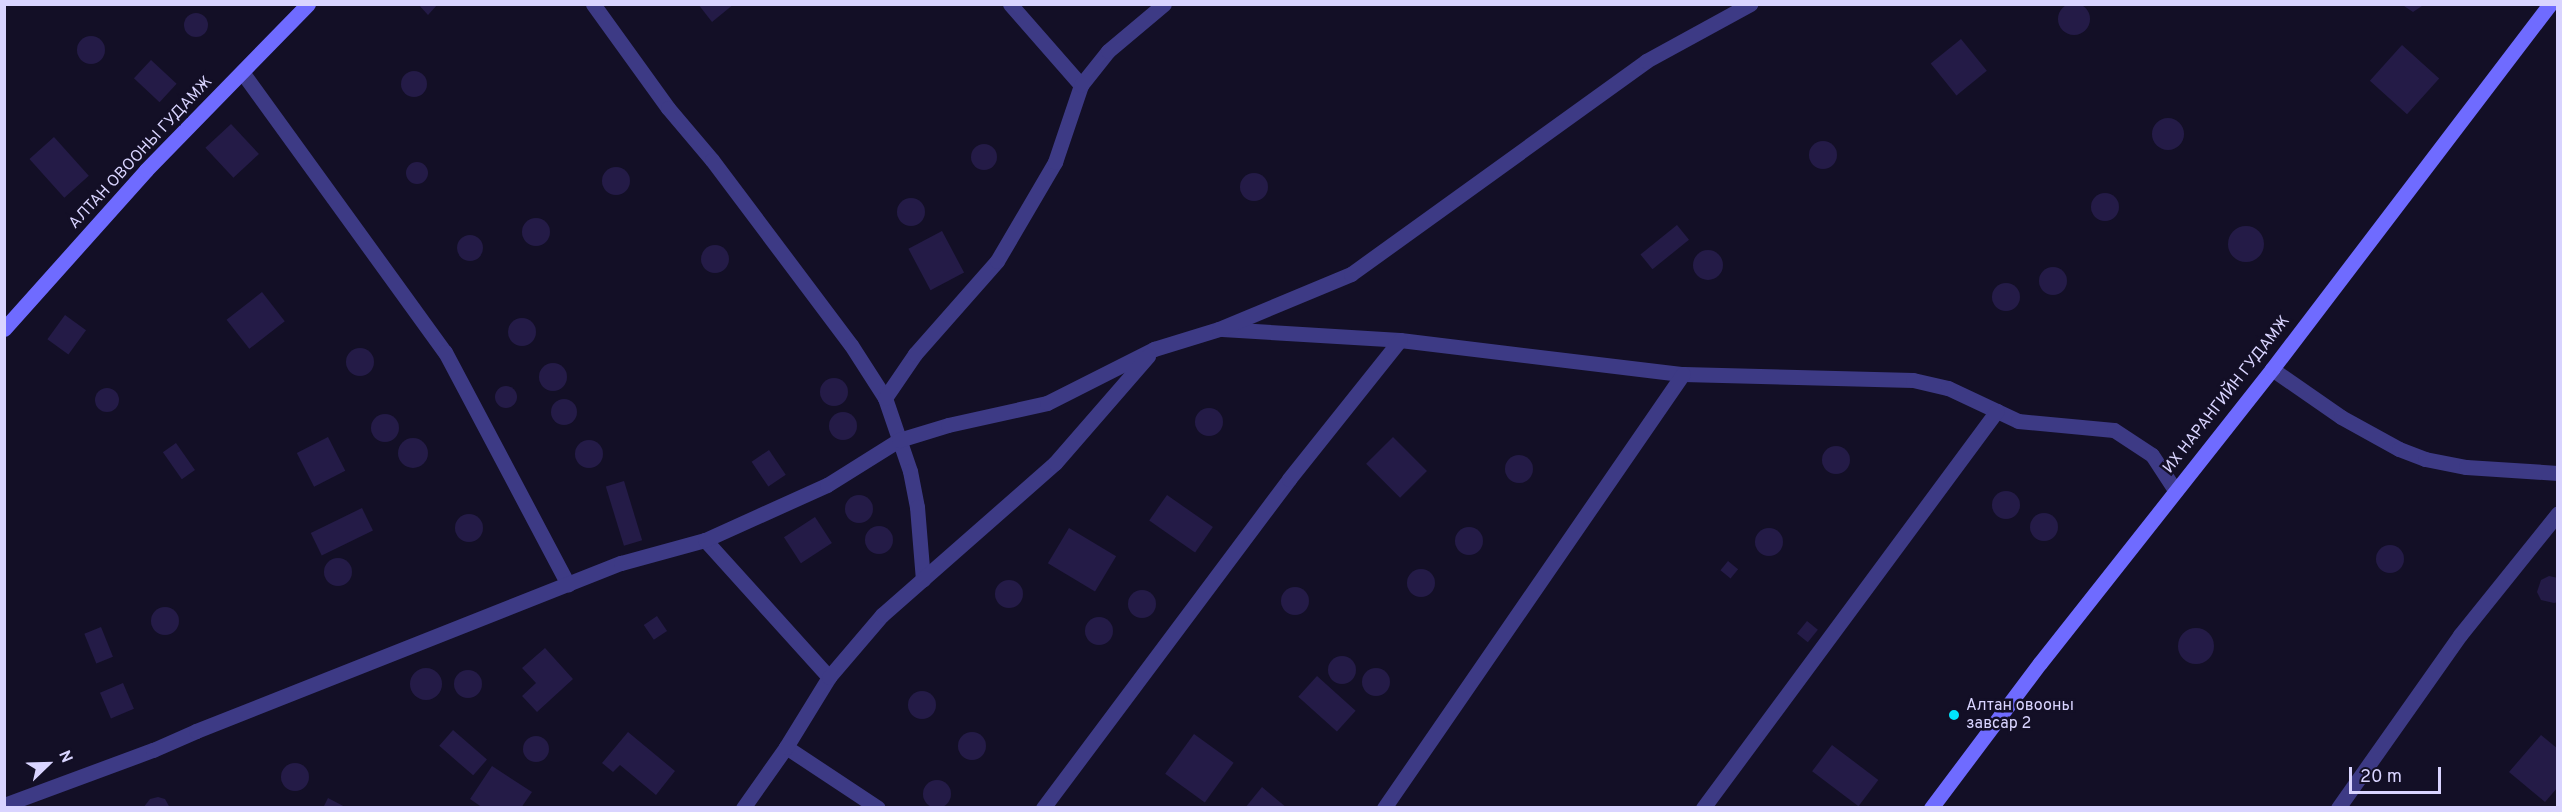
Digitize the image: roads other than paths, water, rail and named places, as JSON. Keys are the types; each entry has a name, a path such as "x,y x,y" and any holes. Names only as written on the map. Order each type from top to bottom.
{"main road":[{"name":"АЛТАН ОВООНЫ ГУДАМЖ","path":"4,329 146,170 308,4"},
{"name":"ИХ НАРАНГИЙН ГУДАМЖ","path":"1931,807 2175,490 2272,369 2550,4"}],"street":[{"path":"593,4 668,108 712,160 850,345 885,398 910,471 917,507 923,580"},
{"path":"1010,4 1082,85"},
{"path":"885,398 915,354 997,261 1054,162 1082,85 1108,51 1164,4"},
{"path":"4,805 153,750 621,563 705,540 827,485 899,440 948,425 1047,403 1154,349 1220,329 1351,274 1646,61 1750,4"},
{"path":"242,72 445,352 568,584"},
{"path":"1220,329 1400,340 1683,374 1913,380 1948,388 2018,421 2114,430 2151,455 2175,490"},
{"path":"1043,807 1289,479 1400,340"},
{"path":"743,807 786,747 829,677 882,615 1055,463 1154,349"},
{"path":"2272,369 2341,417 2399,449 2425,459 2466,466 2558,473"},
{"path":"1384,807 1683,374"},
{"path":"1703,807 1997,411"},
{"path":"2338,807 2460,635 2558,513"},
{"path":"705,540 829,677"},
{"path":"786,747 878,807"}],"place":[{"name":"Алтан овооны завсар 2","path":"1954,715"}]}
